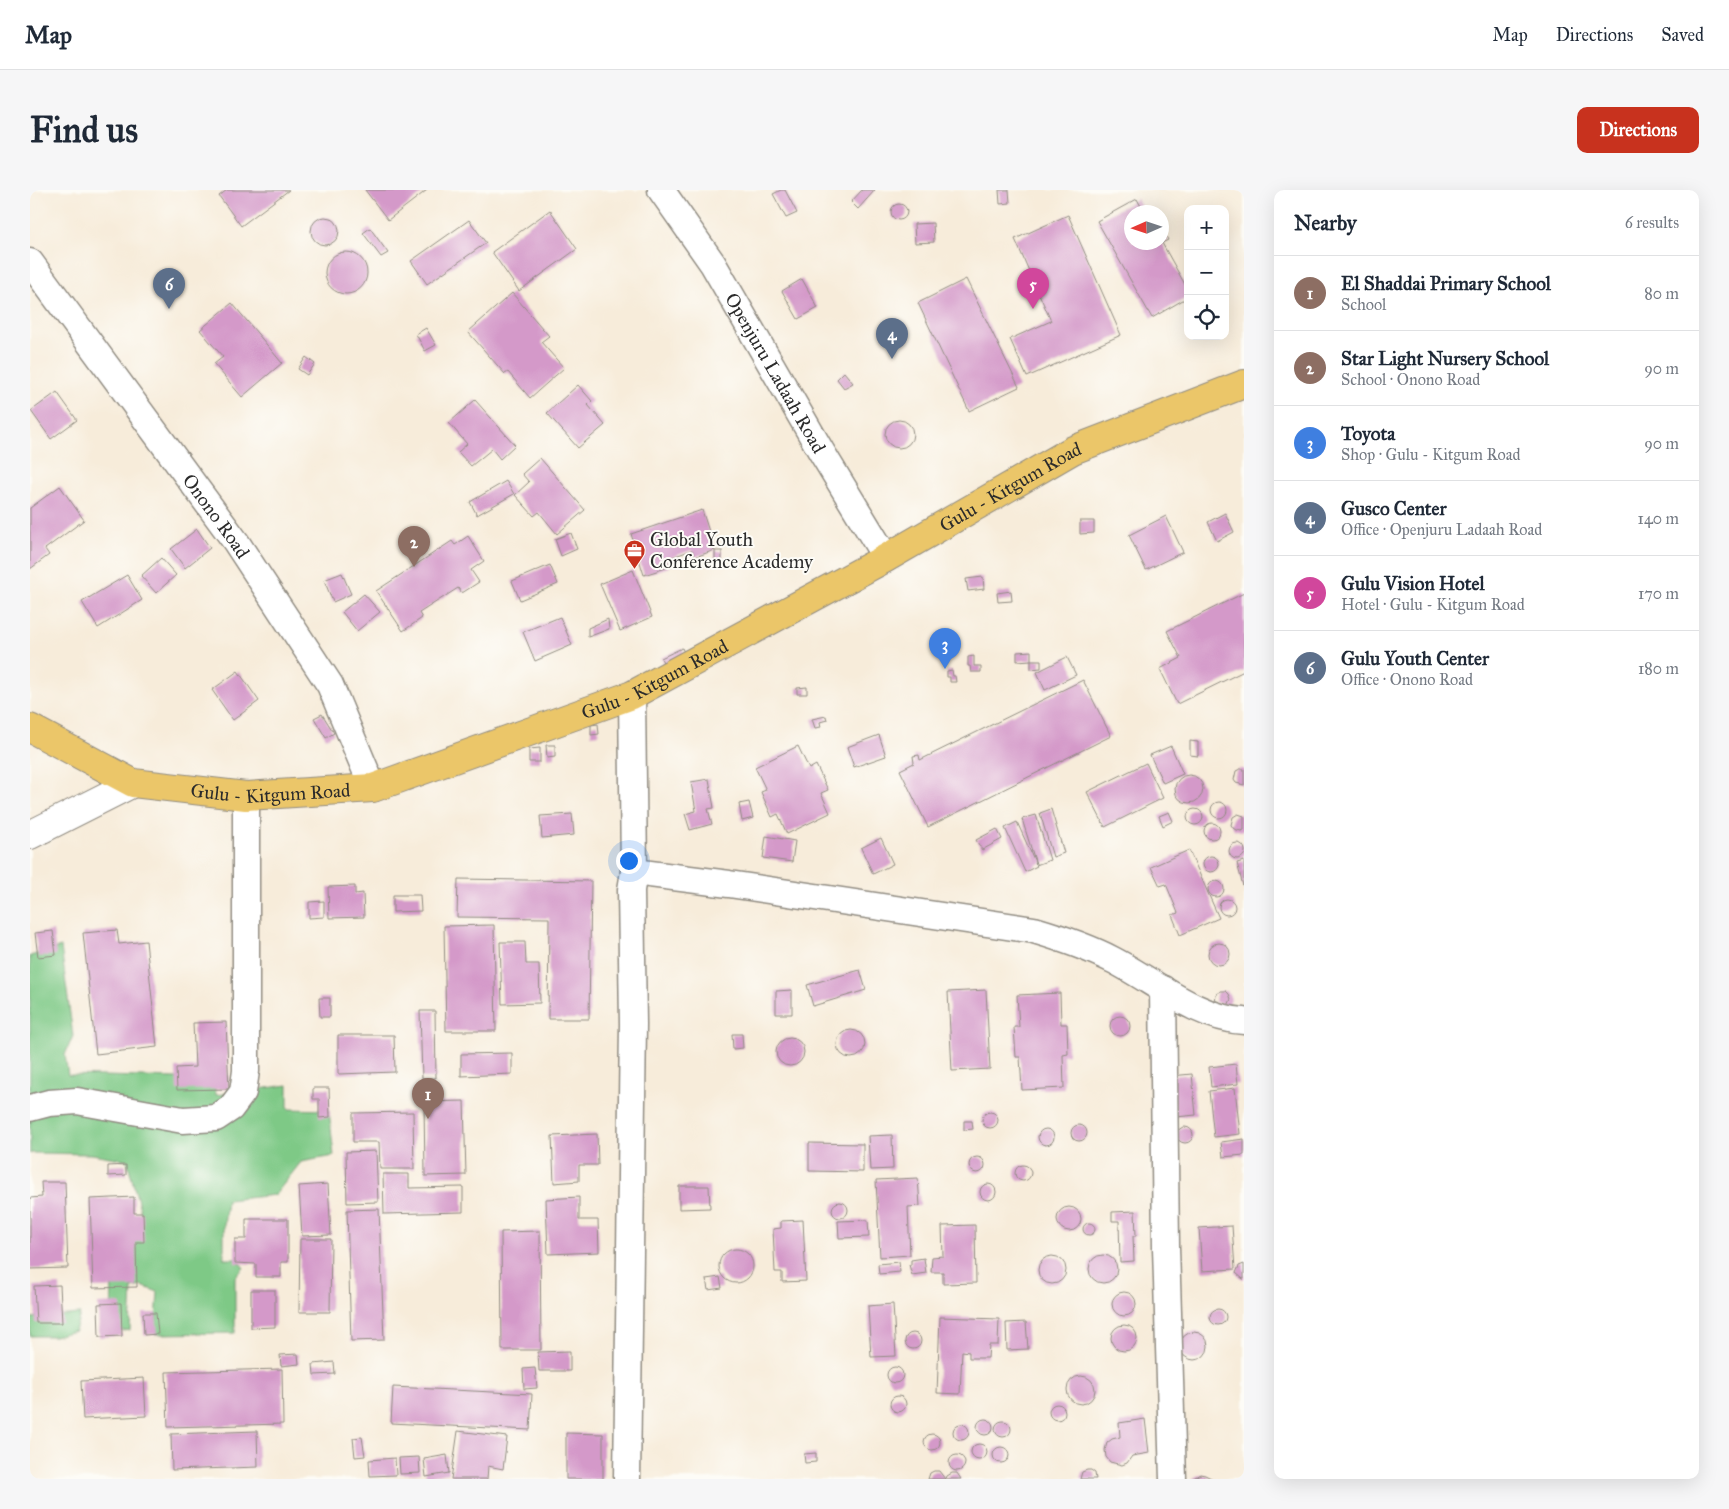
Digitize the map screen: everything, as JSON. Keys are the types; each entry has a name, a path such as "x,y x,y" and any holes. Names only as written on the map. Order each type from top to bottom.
{"main road":[{"name":"Gulu - Kitgum Road","path":"30,728 133,783 246,796 373,788 632,695 886,558 1073,450 1244,384"}],"street":[{"name":"Openjuru Ladaah Road","path":"661,190 713,264 821,451 886,558"},
{"name":"Onono Road","path":"30,262 236,542 330,685 373,788"},
{"path":"628,1479 634,1024 631,890 634,872 632,695"},
{"path":"30,835 133,783"},
{"path":"30,1108 49,1103 77,1101 183,1120 216,1118 231,1108 243,1092 246,1071 246,796"},
{"path":"634,872 729,884 1034,930 1070,940 1112,960 1193,1006 1227,1020 1244,1021"},
{"path":"1163,988 1166,1238 1173,1479"}],"green space":[{"path":"61,947 73,1036 65,1055 68,1075 214,1079 216,1095 288,1085 288,1109 329,1110 334,1156 301,1162 275,1195 227,1200 224,1225 224,1259 237,1259 244,1268 235,1277 235,1333 155,1334 158,1292 142,1286 132,1288 130,1330 111,1333 112,1272 141,1213 127,1160 92,1154 30,1154 30,956"},
{"path":"80,1314 75,1331 54,1336 30,1336 30,1318"}],"building":[{"path":"227,190 289,190 241,226 219,196"},
{"path":"365,190 427,190 388,220"},
{"path":"785,190 797,213 786,218 773,194"},
{"path":"862,190 875,190 858,209 851,202"},
{"path":"999,190 1009,190 1010,203 1000,204"},
{"path":"1137,199 1140,205 1126,205"},
{"path":"899,204 905,206 907,212 905,218 899,220 893,218 891,212 893,206"},
{"path":"1124,206 1124,250 1166,250 1184,283 1184,299 1152,318 1097,221"},
{"path":"550,210 577,249 519,291 492,252"},
{"path":"1068,215 1121,335 1027,377 1010,339 1051,321 1015,239"},
{"path":"325,217 335,221 339,231 335,241 325,245 315,241 311,231 315,221"},
{"path":"469,220 486,243 427,284 411,261"},
{"path":"933,223 934,242 915,243 914,224"},
{"path":"370,228 388,253 381,257 363,233"},
{"path":"346,252 361,258 367,273 361,288 346,294 331,288 325,273 331,258"},
{"path":"802,279 818,308 798,319 782,291"},
{"path":"966,279 1019,387 969,411 918,303"},
{"path":"512,293 549,336 541,342 564,368 530,398 508,372 505,374 468,332"},
{"path":"232,303 282,363 242,397 214,364 223,357 200,330"},
{"path":"426,328 436,345 425,351 416,334"},
{"path":"306,357 315,364 307,375 298,369"},
{"path":"844,372 853,383 844,388 837,379"},
{"path":"578,385 592,401 588,405 605,425 578,448 547,413"},
{"path":"57,392 77,420 51,439 31,411"},
{"path":"475,400 515,445 500,459 492,449 471,466 458,452 467,444 449,423"},
{"path":"899,420 909,424 913,434 909,444 899,448 889,444 885,434 889,424"},
{"path":"540,458 585,510 557,534 539,512 534,516 515,495 529,482 522,474"},
{"path":"506,481 514,494 477,515 470,502"},
{"path":"60,486 84,520 45,549 49,555 30,569 30,508"},
{"path":"702,510 715,550 695,557 692,550 667,559 669,567 644,575 631,534"},
{"path":"1225,513 1234,532 1217,541 1208,522"},
{"path":"1166,516 1183,552 1146,570 1129,535"},
{"path":"1080,521 1094,521 1094,533 1080,534"},
{"path":"197,529 210,548 185,568 171,549"},
{"path":"571,533 577,549 561,556 555,539"},
{"path":"468,536 484,561 471,570 479,582 462,593 458,588 419,613 422,618 403,631 376,591 452,541 455,545"},
{"path":"715,551 722,551 722,561 715,561"},
{"path":"161,558 176,575 156,593 141,576"},
{"path":"550,565 558,584 520,600 512,581"},
{"path":"633,570 652,617 620,631 600,584"},
{"path":"342,573 351,594 333,602 324,580"},
{"path":"127,575 142,600 98,628 82,602"},
{"path":"983,577 984,589 968,591 966,579"},
{"path":"1011,591 1012,601 998,602 997,593"},
{"path":"1244,593 1244,671 1177,704 1160,669 1181,658 1167,631"},
{"path":"364,594 380,612 357,631 342,612"},
{"path":"560,617 572,645 535,661 523,632"},
{"path":"608,619 609,629 588,637 588,628"},
{"path":"682,648 687,659 666,669 661,658"},
{"path":"1031,651 1031,660 1017,661 1017,652"},
{"path":"974,656 974,666 981,666 981,672 971,672 970,666 968,666 968,657"},
{"path":"1067,657 1076,675 1045,690 1037,672"},
{"path":"1031,660 1041,660 1041,668 1031,669"},
{"path":"952,670 956,682 950,682 950,677 947,677 947,671"},
{"path":"238,671 259,701 233,720 212,690"},
{"path":"1083,680 1111,736 928,827 900,770 914,763 913,756 919,755 920,760"},
{"path":"807,687 807,694 797,694 797,688"},
{"path":"322,714 334,733 326,738 314,718"},
{"path":"826,716 827,720 820,722 821,727 815,728 812,719"},
{"path":"598,724 599,734 591,735 591,725"},
{"path":"879,735 886,756 854,767 847,747"},
{"path":"1190,741 1198,742 1198,756 1190,755"},
{"path":"546,745 555,745 555,757 547,758"},
{"path":"798,746 809,769 816,765 828,790 821,793 830,813 787,834 778,814 772,817 761,792 766,790 755,767"},
{"path":"1171,746 1183,774 1163,783 1150,755"},
{"path":"540,748 540,762 529,762 529,749"},
{"path":"1146,763 1163,798 1105,827 1087,792"},
{"path":"1244,769 1244,785 1236,783 1234,780 1236,771"},
{"path":"1189,775 1199,779 1203,789 1199,799 1189,803 1179,799 1175,789 1179,779"},
{"path":"709,779 714,808 708,809 712,824 690,830 685,814 696,811 691,782"},
{"path":"749,802 753,818 742,821 739,804"},
{"path":"1216,802 1222,802 1227,807 1225,816 1216,818 1211,813 1211,807"},
{"path":"1051,809 1064,853 1053,857 1040,813"},
{"path":"1195,809 1201,811 1203,817 1201,823 1195,825 1189,823 1187,817 1189,811"},
{"path":"1169,812 1173,821 1163,826 1159,816"},
{"path":"572,814 574,835 542,838 540,816"},
{"path":"1238,814 1244,816 1244,830 1241,831 1234,829 1231,825 1233,817"},
{"path":"1036,815 1050,860 1036,865 1025,872 1005,828 1017,822 1036,864 1022,819"},
{"path":"1212,823 1218,825 1220,831 1218,837 1212,839 1206,837 1204,831 1206,825"},
{"path":"997,829 1002,839 982,850 976,840"},
{"path":"766,836 795,841 792,862 763,858"},
{"path":"881,838 893,864 873,874 861,848"},
{"path":"1237,843 1243,845 1245,851 1243,857 1237,859 1231,857 1229,851 1231,845"},
{"path":"1189,850 1219,918 1180,935 1172,915 1178,913 1166,884 1160,886 1151,867"},
{"path":"1208,856 1214,856 1219,861 1217,870 1208,872 1203,867 1203,861"},
{"path":"1244,861 1244,886 1243,886 1237,863"},
{"path":"458,879 591,881 589,1019 548,1019 549,918 457,917"},
{"path":"1216,881 1222,883 1224,889 1222,895 1216,897 1210,895 1208,889 1210,883"},
{"path":"355,886 355,894 363,893 364,917 329,918 328,887"},
{"path":"393,895 420,895 421,911 393,912"},
{"path":"1227,899 1233,901 1235,907 1233,913 1227,915 1221,913 1219,907 1221,901"},
{"path":"324,901 324,917 309,918 309,902"},
{"path":"494,925 496,1031 446,1031 444,926"},
{"path":"117,930 119,944 146,941 157,1047 96,1054 83,933"},
{"path":"53,931 56,955 38,957 35,933"},
{"path":"500,942 525,942 526,964 539,964 540,1003 502,1004"},
{"path":"1219,943 1227,946 1230,954 1227,962 1219,965 1211,962 1208,954 1211,946"},
{"path":"860,970 866,990 813,1006 807,985"},
{"path":"792,990 792,1014 776,1014 776,991"},
{"path":"986,990 990,1069 952,1071 948,992"},
{"path":"1226,991 1229,994 1231,999 1228,1006 1215,1002 1216,994"},
{"path":"1060,993 1061,1024 1067,1024 1068,1054 1063,1055 1064,1088 1022,1090 1020,1057 1016,1057 1014,1027 1019,1027 1017,995"},
{"path":"319,998 330,998 330,1017 320,1017"},
{"path":"420,1011 435,1011 436,1078 422,1078"},
{"path":"1120,1016 1127,1019 1130,1026 1127,1033 1120,1036 1113,1033 1110,1026 1113,1019"},
{"path":"226,1022 229,1089 177,1090 176,1068 195,1067 193,1023"},
{"path":"851,1030 861,1034 865,1044 861,1054 851,1058 841,1054 837,1044 841,1034"},
{"path":"732,1034 742,1034 743,1048 733,1049"},
{"path":"338,1035 394,1035 395,1072 338,1074"},
{"path":"790,1038 800,1042 804,1052 800,1062 790,1066 780,1062 776,1052 780,1042"},
{"path":"512,1053 512,1074 461,1076 461,1054"},
{"path":"1236,1064 1238,1084 1211,1087 1209,1067"},
{"path":"1192,1074 1196,1115 1176,1117 1171,1076"},
{"path":"313,1088 329,1088 330,1117 319,1118 319,1099 313,1099"},
{"path":"1235,1088 1240,1134 1214,1137 1209,1091"},
{"path":"464,1101 466,1175 425,1176 424,1102"},
{"path":"413,1112 414,1169 380,1169 379,1142 353,1142 353,1113"},
{"path":"990,1112 996,1114 998,1120 996,1126 990,1128 984,1126 982,1120 984,1114"},
{"path":"964,1121 972,1121 973,1129 964,1130"},
{"path":"1079,1125 1085,1127 1087,1133 1085,1139 1079,1141 1073,1139 1071,1133 1073,1127"},
{"path":"1185,1127 1191,1129 1193,1135 1191,1141 1185,1143 1179,1141 1177,1135 1179,1129"},
{"path":"1043,1129 1049,1129 1054,1134 1052,1143 1043,1145 1038,1140 1038,1134"},
{"path":"597,1134 598,1165 579,1165 579,1181 554,1183 552,1136"},
{"path":"892,1135 893,1169 870,1170 868,1136"},
{"path":"1244,1139 1244,1155 1223,1157 1221,1142"},
{"path":"809,1143 863,1144 863,1172 809,1171"},
{"path":"376,1151 378,1202 347,1203 346,1152"},
{"path":"977,1157 983,1159 985,1165 983,1171 977,1173 971,1171 969,1165 971,1159"},
{"path":"126,1165 126,1175 108,1176 108,1166"},
{"path":"1020,1165 1026,1165 1031,1170 1029,1179 1020,1181 1015,1176 1015,1170"},
{"path":"383,1174 409,1174 409,1188 463,1187 463,1212 384,1214"},
{"path":"918,1178 920,1206 908,1207 910,1255 880,1257 876,1180"},
{"path":"41,1182 65,1182 68,1268 30,1269 30,1198 42,1197"},
{"path":"328,1184 331,1235 302,1236 299,1186"},
{"path":"985,1184 991,1184 996,1189 994,1198 985,1200 980,1195 980,1189"},
{"path":"679,1186 709,1186 710,1208 679,1209"},
{"path":"134,1197 134,1213 143,1213 144,1242 136,1242 137,1287 93,1288 90,1199"},
{"path":"579,1197 579,1220 598,1220 599,1252 548,1254 546,1199"},
{"path":"837,1202 843,1202 848,1207 846,1216 837,1218 832,1213 832,1207"},
{"path":"1069,1207 1077,1211 1081,1219 1077,1227 1069,1231 1061,1227 1057,1219 1061,1211"},
{"path":"379,1209 384,1340 351,1341 347,1210"},
{"path":"1135,1211 1134,1261 1120,1262 1119,1221 1112,1221 1112,1212"},
{"path":"246,1219 288,1219 288,1262 281,1262 281,1277 256,1277 256,1264 235,1263 235,1239 246,1239"},
{"path":"803,1220 806,1281 782,1282 782,1272 775,1272 773,1229 781,1228 781,1221"},
{"path":"868,1220 869,1237 839,1238 838,1221"},
{"path":"1087,1223 1091,1223 1095,1229 1091,1235 1087,1235 1083,1231 1083,1227"},
{"path":"975,1225 976,1283 943,1284 943,1272 931,1272 932,1257 943,1256 942,1226"},
{"path":"1232,1226 1235,1269 1202,1271 1199,1228"},
{"path":"540,1231 541,1350 502,1350 501,1232"},
{"path":"300,1239 331,1239 330,1312 299,1312"},
{"path":"736,1249 748,1254 753,1266 748,1278 736,1283 724,1278 719,1266 724,1254"},
{"path":"1103,1255 1113,1259 1117,1269 1113,1279 1103,1283 1093,1279 1089,1269 1093,1259"},
{"path":"1052,1256 1062,1260 1066,1270 1062,1280 1052,1284 1042,1280 1038,1270 1042,1260"},
{"path":"924,1258 926,1273 912,1275 909,1265 911,1265 911,1260"},
{"path":"899,1262 900,1272 879,1274 878,1264"},
{"path":"1244,1264 1243,1279 1236,1273 1239,1266"},
{"path":"720,1277 722,1288 708,1290 706,1279"},
{"path":"60,1285 62,1323 36,1323 34,1286"},
{"path":"251,1290 275,1290 275,1327 251,1328"},
{"path":"1124,1292 1132,1296 1136,1304 1132,1312 1124,1316 1116,1312 1112,1304 1116,1296"},
{"path":"121,1303 122,1336 99,1337 98,1304"},
{"path":"893,1304 896,1356 871,1357 868,1306"},
{"path":"1215,1309 1221,1309 1226,1314 1224,1323 1215,1325 1210,1320 1210,1314"},
{"path":"143,1313 156,1313 158,1334 144,1335"},
{"path":"940,1317 999,1319 998,1345 989,1345 988,1358 969,1358 969,1352 962,1351 960,1394 937,1393"},
{"path":"1026,1322 1028,1349 1007,1350 1006,1323"},
{"path":"1124,1325 1133,1329 1137,1338 1133,1347 1124,1351 1115,1347 1111,1338 1115,1329"},
{"path":"1194,1332 1204,1336 1208,1346 1204,1356 1194,1360 1184,1356 1180,1346 1184,1336"},
{"path":"913,1333 919,1335 921,1341 919,1347 913,1349 907,1347 905,1341 907,1335"},
{"path":"570,1351 570,1371 539,1371 538,1352"},
{"path":"298,1354 299,1364 281,1366 280,1355"},
{"path":"334,1362 335,1374 314,1375 313,1364"},
{"path":"895,1367 901,1369 903,1375 901,1381 895,1383 889,1381 887,1375 889,1369"},
{"path":"535,1368 537,1388 524,1389 523,1369"},
{"path":"282,1369 283,1424 168,1427 166,1372"},
{"path":"1081,1376 1091,1380 1095,1390 1091,1400 1081,1404 1071,1400 1067,1390 1071,1380"},
{"path":"144,1378 146,1416 83,1419 81,1381"},
{"path":"393,1387 532,1394 530,1430 391,1423"},
{"path":"895,1396 901,1396 906,1401 904,1410 895,1412 890,1407 890,1401"},
{"path":"1057,1404 1063,1406 1065,1412 1063,1418 1057,1420 1051,1418 1049,1412 1051,1406"},
{"path":"982,1419 988,1419 993,1424 991,1433 982,1435 977,1430 977,1424"},
{"path":"1145,1419 1149,1453 1132,1456 1127,1463 1122,1465 1110,1462 1106,1457 1105,1450 1107,1443 1112,1439 1120,1437 1119,1423"},
{"path":"1000,1421 1006,1421 1011,1426 1009,1435 1000,1437 995,1432 995,1426"},
{"path":"961,1424 967,1426 969,1432 967,1438 961,1440 955,1438 953,1432 955,1426"},
{"path":"257,1431 258,1467 172,1470 171,1434"},
{"path":"458,1431 507,1437 503,1469 488,1466 487,1479 451,1479"},
{"path":"566,1433 603,1434 603,1479 566,1479"},
{"path":"932,1434 938,1436 940,1442 938,1448 932,1450 926,1448 924,1442 926,1436"},
{"path":"362,1437 365,1456 355,1457 353,1438"},
{"path":"976,1444 982,1444 987,1449 985,1458 976,1460 971,1455 971,1449"},
{"path":"998,1447 1004,1447 1009,1452 1007,1461 998,1463 993,1458 993,1452"},
{"path":"816,1453 816,1462 805,1463 804,1454"},
{"path":"447,1455 449,1473 426,1477 424,1459"},
{"path":"954,1455 960,1455 965,1460 963,1469 954,1471 949,1466 949,1460"},
{"path":"419,1457 420,1473 400,1474 399,1458"},
{"path":"395,1458 396,1475 370,1476 369,1460"},
{"path":"1087,1470 1095,1473 1096,1479 1080,1479 1082,1472"},
{"path":"939,1471 945,1479 928,1479 930,1473"},
{"path":"952,1473 957,1473 961,1479 946,1479"},
{"path":"1200,1474 1205,1475 1213,1479 1192,1479"}],"place":[{"name":"Gulu Youth Center","path":"169,309"},
{"name":"Gulu Vision Hotel","path":"1033,309"},
{"name":"Gusco Center","path":"892,359"},
{"name":"Star Light Nursery School","path":"414,567"},
{"name":"Global Youth Conference Academy","path":"634,569"},
{"name":"Toyota","path":"945,669"},
{"name":"El Shaddai Primary School","path":"428,1119"}]}
